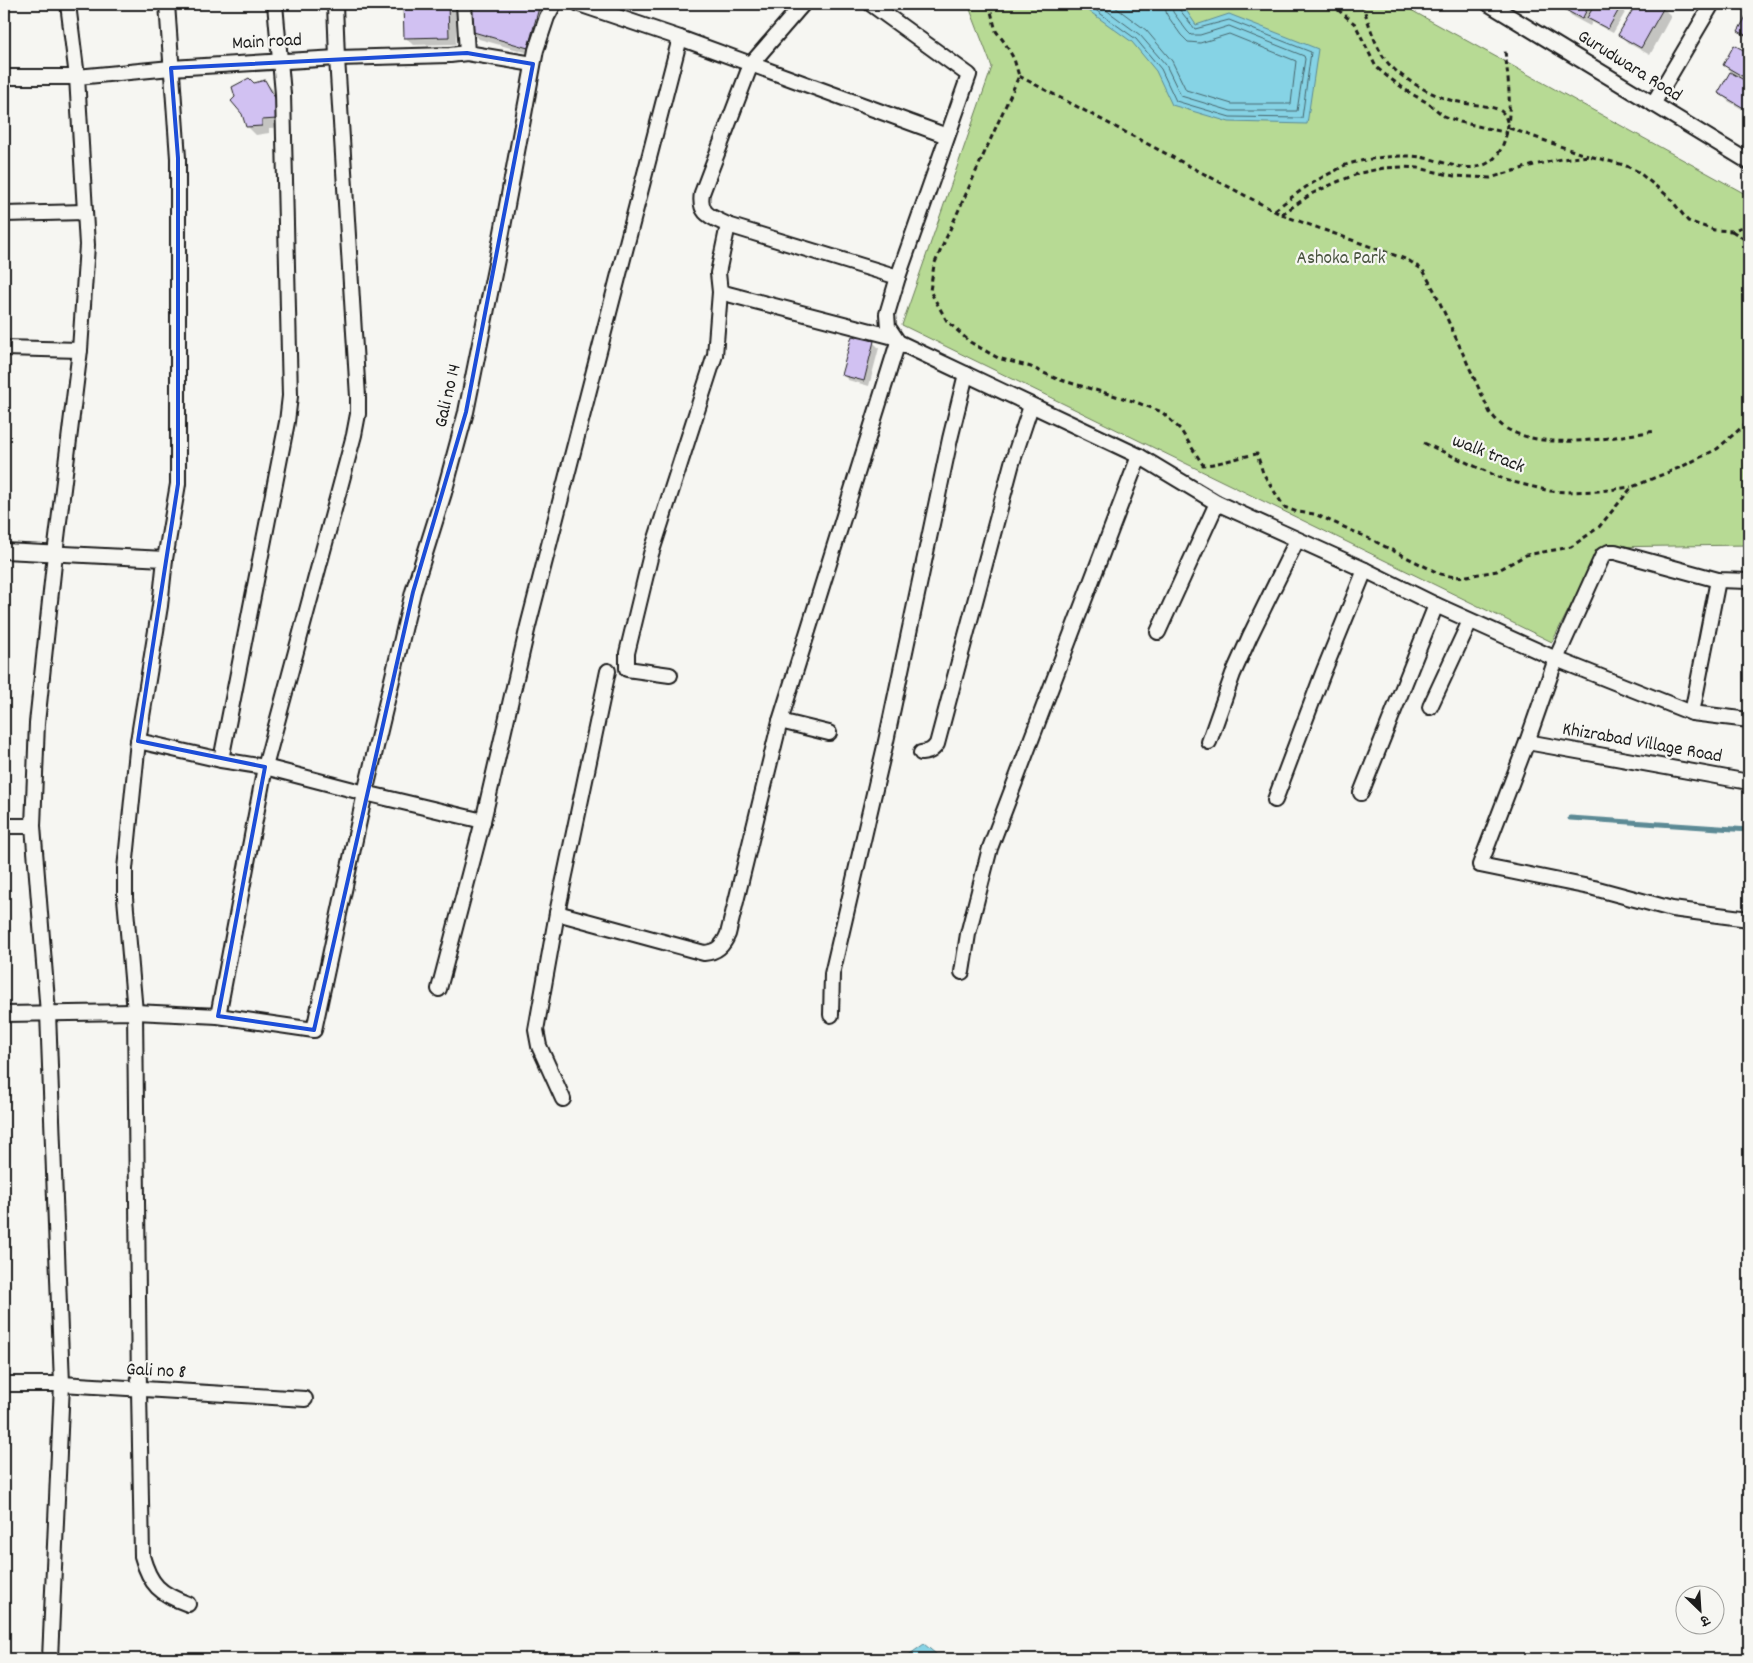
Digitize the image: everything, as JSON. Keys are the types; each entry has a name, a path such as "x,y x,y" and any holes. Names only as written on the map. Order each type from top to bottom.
{"street":[{"path":"50,1659 62,1384 48,1013 33,826 37,723 80,350 87,245 77,76 68,4"},
{"path":"167,4 178,158 178,484 164,559 160,606 138,741 125,869 125,898 135,1012 142,1556 149,1576 156,1586 171,1598 188,1604"},
{"path":"221,760 287,422 290,396 283,94 275,4"},
{"path":"4,1014 135,1012 218,1016 265,766 320,565 358,414 335,4"},
{"path":"464,4 466,53"},
{"name":"Gali no 14","path":"218,1016 314,1030 365,793 414,592 466,412 533,64 540,33 554,4"},
{"path":"579,4 680,38 947,136"},
{"path":"803,4 751,64 701,199 701,205 706,214 728,225 898,277"},
{"path":"557,913 704,953 712,952 719,948 725,942 728,934 780,721 896,340 888,327 886,319 898,277 970,75 871,4"},
{"name":"Gurudwara Road","path":"1489,4 1505,7 1653,104 1749,162"},
{"path":"1653,104 1712,4"},
{"path":"440,989 483,821 528,626 680,38"},
{"name":"Main road","path":"4,77 77,76 280,61 466,53 533,64"},
{"path":"4,214 85,212"},
{"path":"670,675 627,669 627,653 651,554 715,355 720,292 718,272 728,225"},
{"path":"720,292 896,340 1139,456 1217,503 1365,570 1436,606 1556,659 1692,713 1749,720"},
{"path":"4,348 80,350"},
{"path":"830,1015 832,974 887,736 950,439 966,374"},
{"path":"921,753 933,750 937,744 1012,463 1032,406"},
{"path":"962,972 968,934 990,848 1139,456"},
{"path":"1158,632 1217,503"},
{"path":"1209,742 1250,636 1297,540"},
{"path":"4,551 164,559"},
{"path":"1749,581 1718,580 1615,552 1603,555 1556,659 1480,866 1594,888 1672,908 1749,919"},
{"path":"1275,800 1323,673 1365,570"},
{"path":"1692,713 1718,580"},
{"path":"1361,793 1436,606"},
{"path":"1430,707 1470,621"},
{"path":"563,1099 539,1046 536,1030 557,913 608,671"},
{"path":"780,721 829,734"},
{"path":"138,741 221,760 265,766 365,793 483,821"},
{"name":"Khizrabad Village Road","path":"1527,742 1749,782"},
{"path":"4,826 33,826"},
{"name":"Gali no 8","path":"4,1384 62,1384 306,1399"}],"path":[{"path":"989,4 996,32 1006,43 1014,59 1019,76 934,265 930,290 946,321 970,342 998,358 1031,367 1057,379 1133,401 1162,412 1180,429 1203,465 1218,464 1238,457 1257,454 1263,474 1284,507 1297,512 1315,514 1447,576 1466,576 1497,571 1526,555 1571,547 1599,527 1632,486"},
{"path":"1331,4 1355,24 1376,67 1388,77 1428,103 1444,116 1460,122 1508,133"},
{"path":"1362,4 1382,54 1393,69 1412,82 1443,98 1497,109 1505,116 1509,128"},
{"path":"1275,210 1319,178 1348,164 1408,155 1425,157 1462,167 1483,165 1492,160 1500,150 1509,128 1505,51"},
{"path":"1019,76 1282,215 1408,260 1423,270 1435,292 1490,413 1506,428 1530,438 1565,442 1656,431"},
{"path":"1509,128 1589,156 1624,165 1636,171 1669,197 1688,220 1714,230 1732,231 1749,224"},
{"path":"1282,215 1313,193 1337,182 1384,168 1418,168 1454,176 1490,178 1561,159 1589,156"},
{"path":"1732,231 1749,242"},
{"name":"walk track","path":"1424,443 1505,480 1550,491 1600,491 1632,486 1681,467 1717,449 1749,420"}],"highlighted area":[{"path":"467,53 533,64 466,412 413,592 314,1030 218,1016 265,767 138,741 178,484 178,158 171,68"}],"green space":[{"name":"Ashoka Park","path":"968,4 1400,4 1749,196 1749,545 1601,547 1552,642 902,325 992,67"}],"water":[{"path":"1082,4 1182,4 1196,25 1229,14 1318,49 1307,124 1229,122 1172,105 1156,71 1132,42 1082,6"},
{"path":"924,1644 942,1659 903,1659"}],"building":[{"path":"403,4 448,4 449,37 404,38"},
{"path":"472,4 540,4 528,48 470,31"},
{"path":"1567,4 1590,4 1582,19 1564,9"},
{"path":"1595,4 1622,4 1608,29 1587,18"},
{"path":"1636,4 1659,4 1664,7 1641,48 1618,35"},
{"path":"1749,11 1749,37 1738,31"},
{"path":"1734,45 1749,53 1749,80 1723,65"},
{"path":"1730,72 1749,83 1749,111 1718,93"},
{"path":"249,78 254,83 265,80 279,105 275,110 277,119 262,120 262,126 246,127 242,114 231,101 235,97 232,87"},
{"path":"852,336 874,341 864,381 841,375"}],"waterway":[{"path":"1570,818 1749,830"}]}
